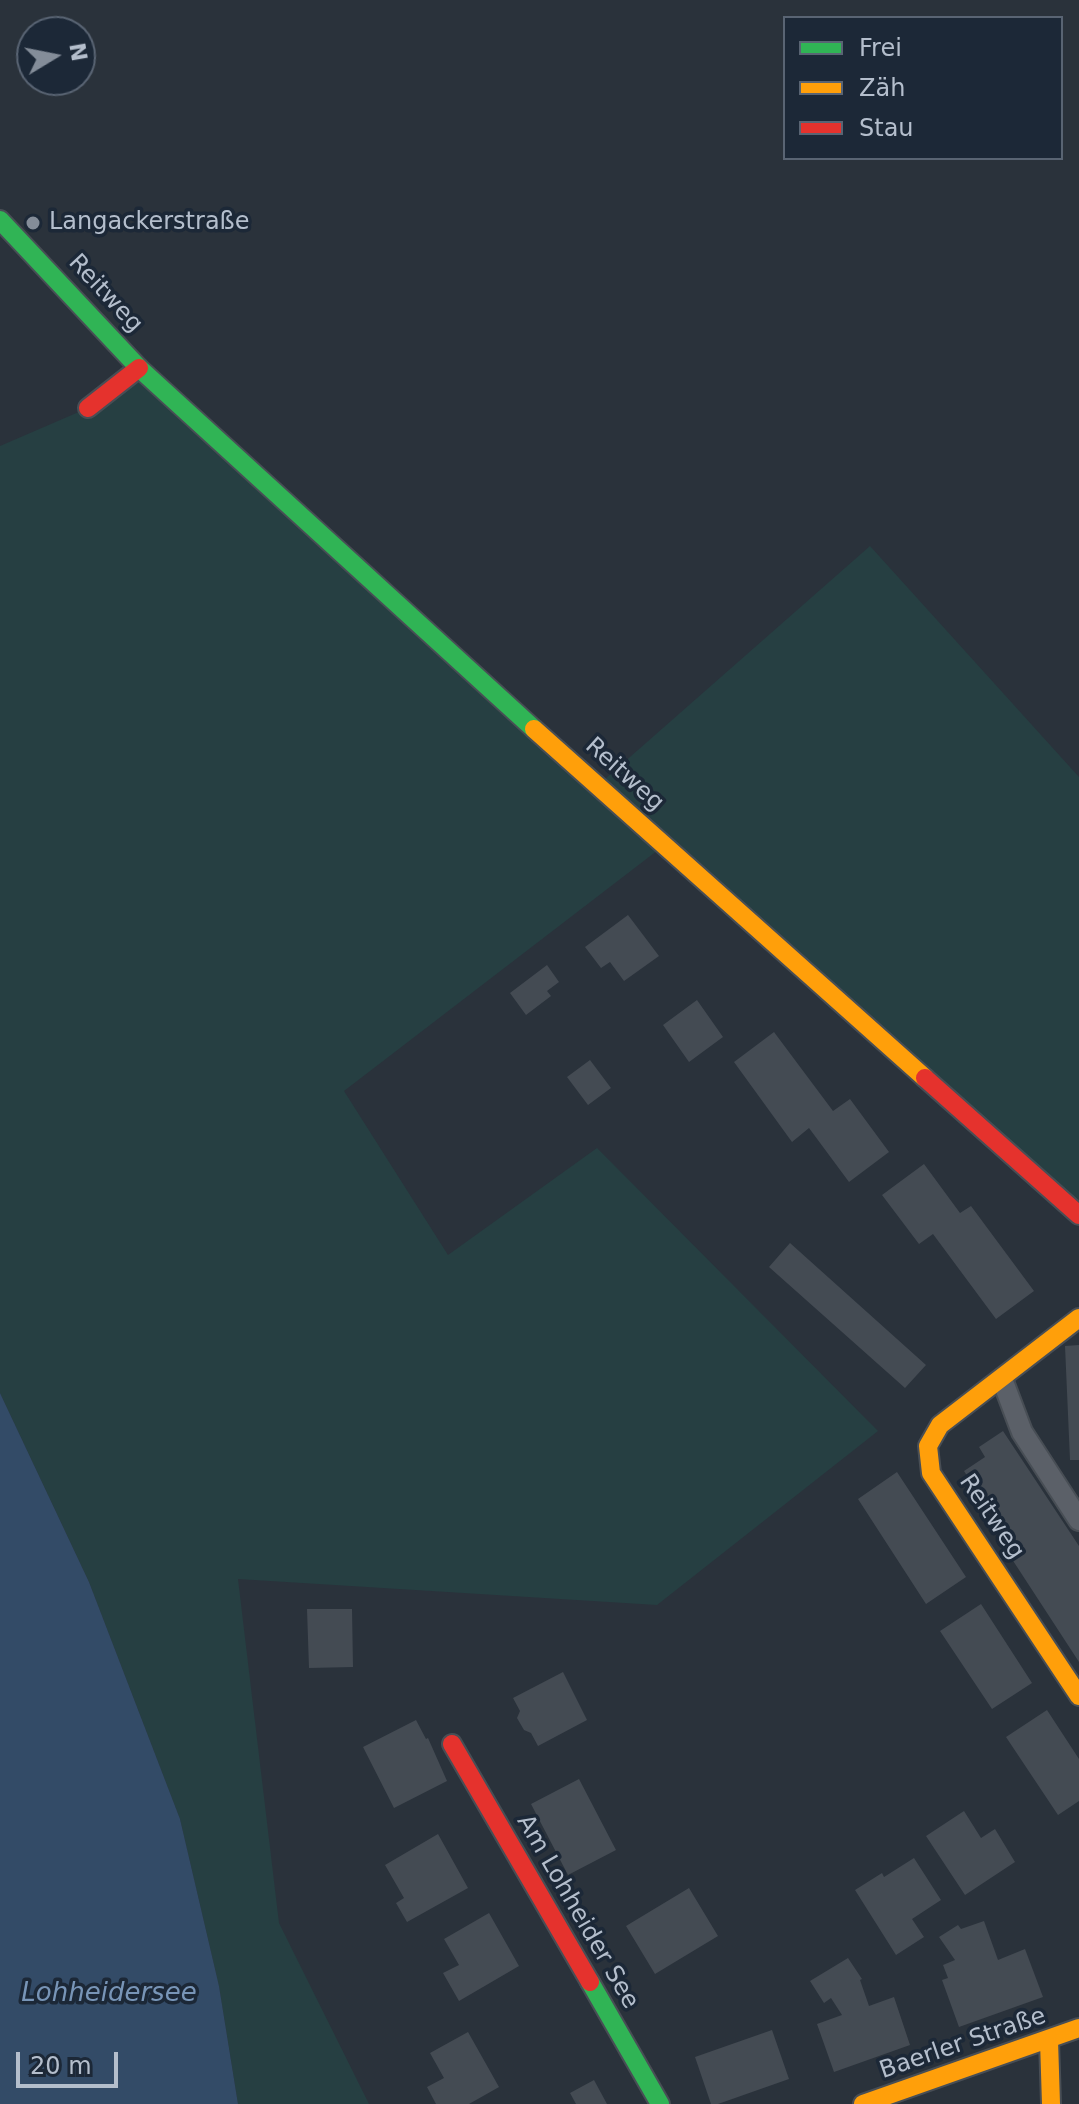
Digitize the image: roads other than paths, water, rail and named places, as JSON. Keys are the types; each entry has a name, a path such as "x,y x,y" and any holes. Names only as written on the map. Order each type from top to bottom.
{"main road":[{"name":"Reitweg","path":"0,220 139,368 521,718 1079,1215"},
{"name":"Reitweg","path":"88,408 139,368"},
{"name":"Reitweg","path":"1079,1318 940,1425 928,1446 931,1473 1079,1696"},
{"name":"Am Lohheider See","path":"452,1744 660,2104"},
{"name":"Baerler Straße","path":"863,2104 1079,2028"},
{"path":"1049,2040 1051,2104"}],"lane":[{"path":"1002,1379 1022,1432 1079,1520"}],"water":[{"name":"Lohheidersee","path":"0,1393 89,1582 180,1819 219,1986 238,2104 0,2104"}],"place":[{"name":"Langackerstraße","path":"33,223"}]}
